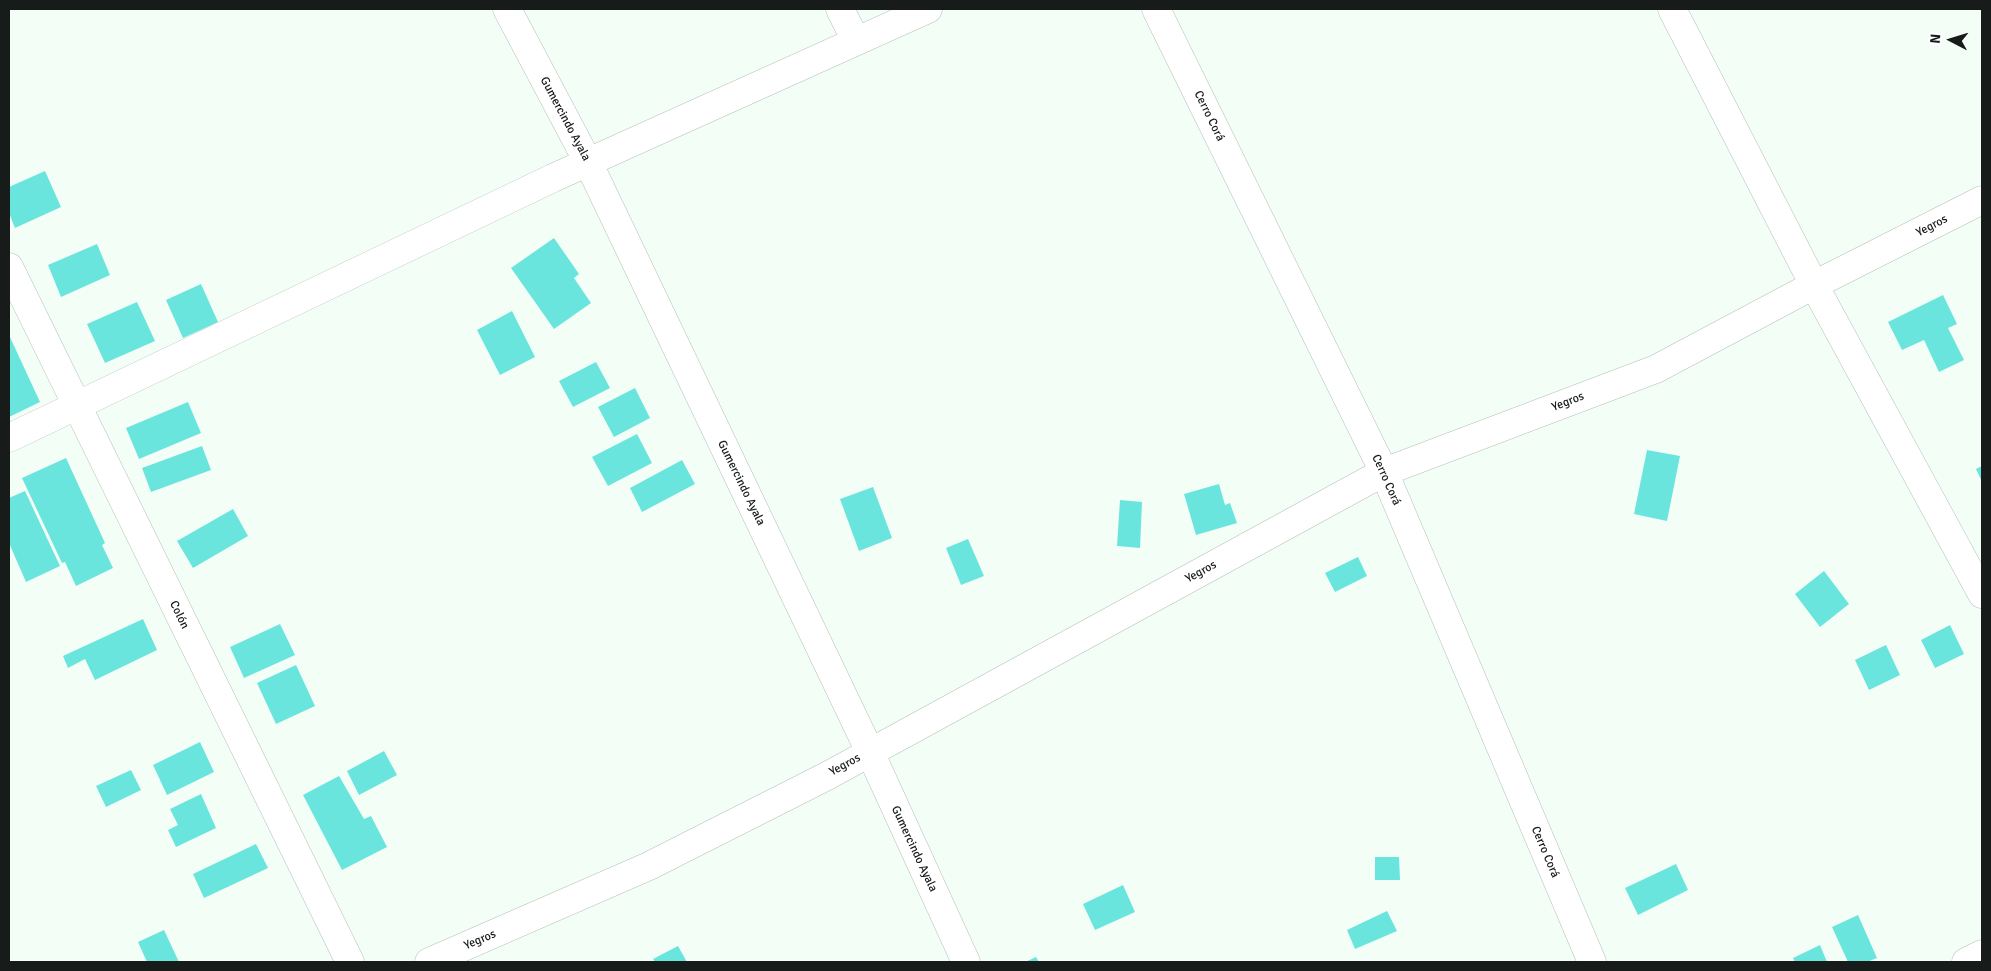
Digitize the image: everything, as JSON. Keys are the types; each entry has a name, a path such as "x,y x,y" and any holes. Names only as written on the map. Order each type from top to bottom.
{"street":[{"name":"Gumercindo Ayala","path":"507,9 588,162 870,752 966,962"},
{"path":"840,9 856,42"},
{"path":"9,438 588,162 928,9"},
{"name":"Cerro Corá","path":"1156,9 1384,472 1592,962"},
{"path":"1672,9 1814,285 1982,594"},
{"name":"Yegros","path":"428,962 649,866 870,752 1384,472 1656,369 1814,285 1982,200"},
{"name":"Colón","path":"9,267 350,962"},
{"path":"1966,962 1982,954"}],"building":[{"path":"45,171 61,207 15,228 9,213 9,187"},
{"path":"554,238 579,274 574,278 591,303 554,329 511,268"},
{"path":"97,244 110,275 61,297 48,265"},
{"path":"201,284 218,322 183,338 166,300"},
{"path":"1943,295 1957,324 1948,328 1964,360 1939,372 1924,340 1902,350 1888,322"},
{"path":"137,302 155,341 105,363 87,324"},
{"path":"512,311 535,357 500,375 477,330"},
{"path":"9,335 40,402 9,417"},
{"path":"596,362 610,388 573,407 559,381"},
{"path":"635,388 650,418 614,437 598,407"},
{"path":"188,402 201,433 139,459 126,428"},
{"path":"637,434 652,463 608,486 592,457"},
{"path":"202,446 211,470 151,492 142,468"},
{"path":"1647,450 1680,456 1667,521 1634,514"},
{"path":"66,458 105,543 102,545 113,568 76,586 65,562 62,563 22,478"},
{"path":"682,460 695,484 642,512 630,488"},
{"path":"1982,466 1982,482 1976,469"},
{"path":"1219,484 1225,505 1230,503 1237,523 1196,535 1184,494"},
{"path":"873,487 892,538 859,551 840,499"},
{"path":"25,491 60,566 26,582 9,543 9,498"},
{"path":"1120,500 1142,502 1140,548 1117,546"},
{"path":"233,509 248,536 193,568 177,541"},
{"path":"968,539 984,576 961,585 946,548"},
{"path":"1358,557 1367,576 1335,592 1325,573"},
{"path":"1824,571 1849,604 1820,627 1795,594"},
{"path":"143,619 157,650 95,680 85,659 68,668 63,656"},
{"path":"280,624 295,655 244,678 230,647"},
{"path":"1950,625 1964,654 1935,668 1921,640"},
{"path":"1886,645 1900,675 1869,690 1855,660"},
{"path":"296,665 315,706 276,724 257,683"},
{"path":"200,742 214,772 167,795 153,765"},
{"path":"384,751 397,775 359,795 347,771"},
{"path":"131,770 141,790 106,807 96,786"},
{"path":"339,776 364,819 371,816 387,847 342,870 303,795"},
{"path":"201,794 216,828 176,847 168,830 178,825 170,809"},
{"path":"256,844 268,868 204,898 193,874"},
{"path":"1375,857 1399,857 1400,880 1375,880"},
{"path":"1676,864 1688,890 1638,915 1625,888"},
{"path":"1123,885 1135,912 1095,930 1083,904"},
{"path":"1387,911 1397,931 1355,949 1347,930"},
{"path":"1858,915 1877,958 1867,962 1848,962 1832,927"},
{"path":"164,930 179,962 147,962 138,942"},
{"path":"1820,945 1827,962 1795,962 1793,958"},
{"path":"678,946 687,962 655,962 653,959"},
{"path":"1036,957 1039,962 1025,962"}]}
